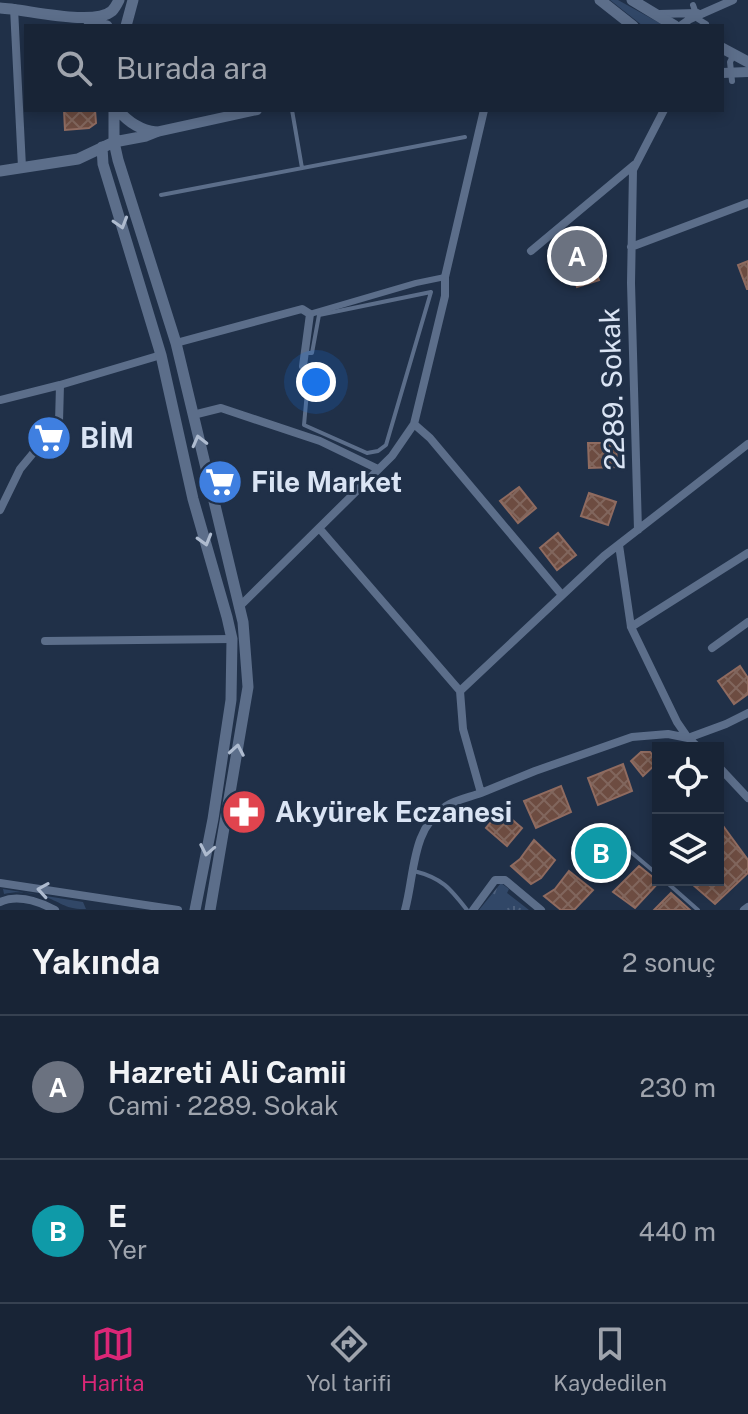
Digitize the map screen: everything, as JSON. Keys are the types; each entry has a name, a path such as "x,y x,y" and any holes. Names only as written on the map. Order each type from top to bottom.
{"main road":[{"path":"83,18 103,15 112,10 119,0"},
{"path":"127,24 133,0"},
{"path":"632,0 674,24"},
{"path":"601,2 629,24"},
{"path":"0,8 83,18 101,24"},
{"path":"724,49 735,52 747,72"},
{"path":"116,112 114,142 176,343 246,644 248,687 210,910"},
{"path":"118,112 137,127 156,132"},
{"path":"0,171 78,159 114,142 156,132"},
{"path":"102,147 103,164 161,355 193,499 232,639 231,700 195,910"},
{"path":"161,355 176,343"},
{"path":"227,617 239,607"}],"street":[{"path":"653,14 700,17 733,0"},
{"path":"14,8 22,167"},
{"path":"735,52 728,76 747,72"},
{"path":"156,132 248,112"},
{"path":"239,607 392,456 414,424 445,296 445,277 484,112"},
{"name":"2289. Sokak","path":"638,530 631,283 633,170 663,112"},
{"path":"531,251 635,164"},
{"path":"631,247 748,203"},
{"path":"176,343 445,277"},
{"path":"303,366 306,312"},
{"path":"0,400 161,355"},
{"path":"0,510 20,469 59,422 60,385"},
{"path":"193,415 221,408 320,441 378,469"},
{"path":"414,424 430,438 562,595"},
{"path":"460,691 619,545 748,444"},
{"path":"319,528 460,691 463,729 481,793"},
{"path":"619,545 631,627 677,722 692,742"},
{"path":"631,627 748,553"},
{"path":"712,648 748,622"},
{"path":"45,641 232,639"},
{"path":"405,910 421,835 447,805 632,737 668,734 688,738 748,713"},
{"path":"724,772 748,798"},
{"path":"473,910 495,880 505,880 541,910"},
{"path":"0,883 88,900 178,910"},
{"path":"0,902 8,899 37,901 55,910"},
{"path":"105,910 118,901"}],"lane":[{"path":"292,112 302,168"},
{"path":"161,195 465,137"},
{"path":"303,366 309,370 304,425 367,453 378,451 386,445 431,292 319,315 312,353 304,353"},
{"path":"604,834 652,870"},
{"path":"412,871 433,876 454,892 467,910"},
{"path":"671,886 698,910"}],"green space":[{"path":"610,0 618,0 661,24 640,24"},
{"path":"501,883 509,889 507,893 529,910 479,910"},
{"path":"39,895 83,902 86,909 68,907"}],"building":[{"path":"64,112 95,112 96,123 89,128 65,130"},
{"path":"584,231 586,236 592,233 603,267 595,269 599,280 577,287 574,277 562,281 551,246 556,244 555,240"},
{"path":"748,261 748,289 747,289 738,265"},
{"path":"588,443 616,443 617,467 589,468"},
{"path":"519,487 536,508 518,523 500,501"},
{"path":"589,493 616,502 608,525 581,516"},
{"path":"558,533 576,555 557,570 540,548"},
{"path":"740,666 748,678 748,694 734,704 718,681"},
{"path":"641,752 650,752 652,768 643,776 631,761"},
{"path":"623,764 632,791 598,805 588,778"},
{"path":"561,786 571,812 536,828 524,801"},
{"path":"501,810 522,828 507,846 486,828"},
{"path":"724,827 748,860 748,873 715,904 694,886 724,886"},
{"path":"597,832 624,855 606,874 578,852"},
{"path":"534,840 555,860 541,878 531,884 511,866"},
{"path":"639,866 652,876 652,886 655,886 635,908 613,892"},
{"path":"569,871 593,890 574,910 561,910 544,896 555,889"},
{"path":"671,893 690,910 654,910"}],"place":[{"name":"Hazreti Ali Camii","path":"577,256"},
{"name":"BİM","path":"49,438"},
{"name":"File Market","path":"220,482"},
{"name":"Akyürek Eczanesi","path":"244,812"},
{"name":"E","path":"601,853"}]}
